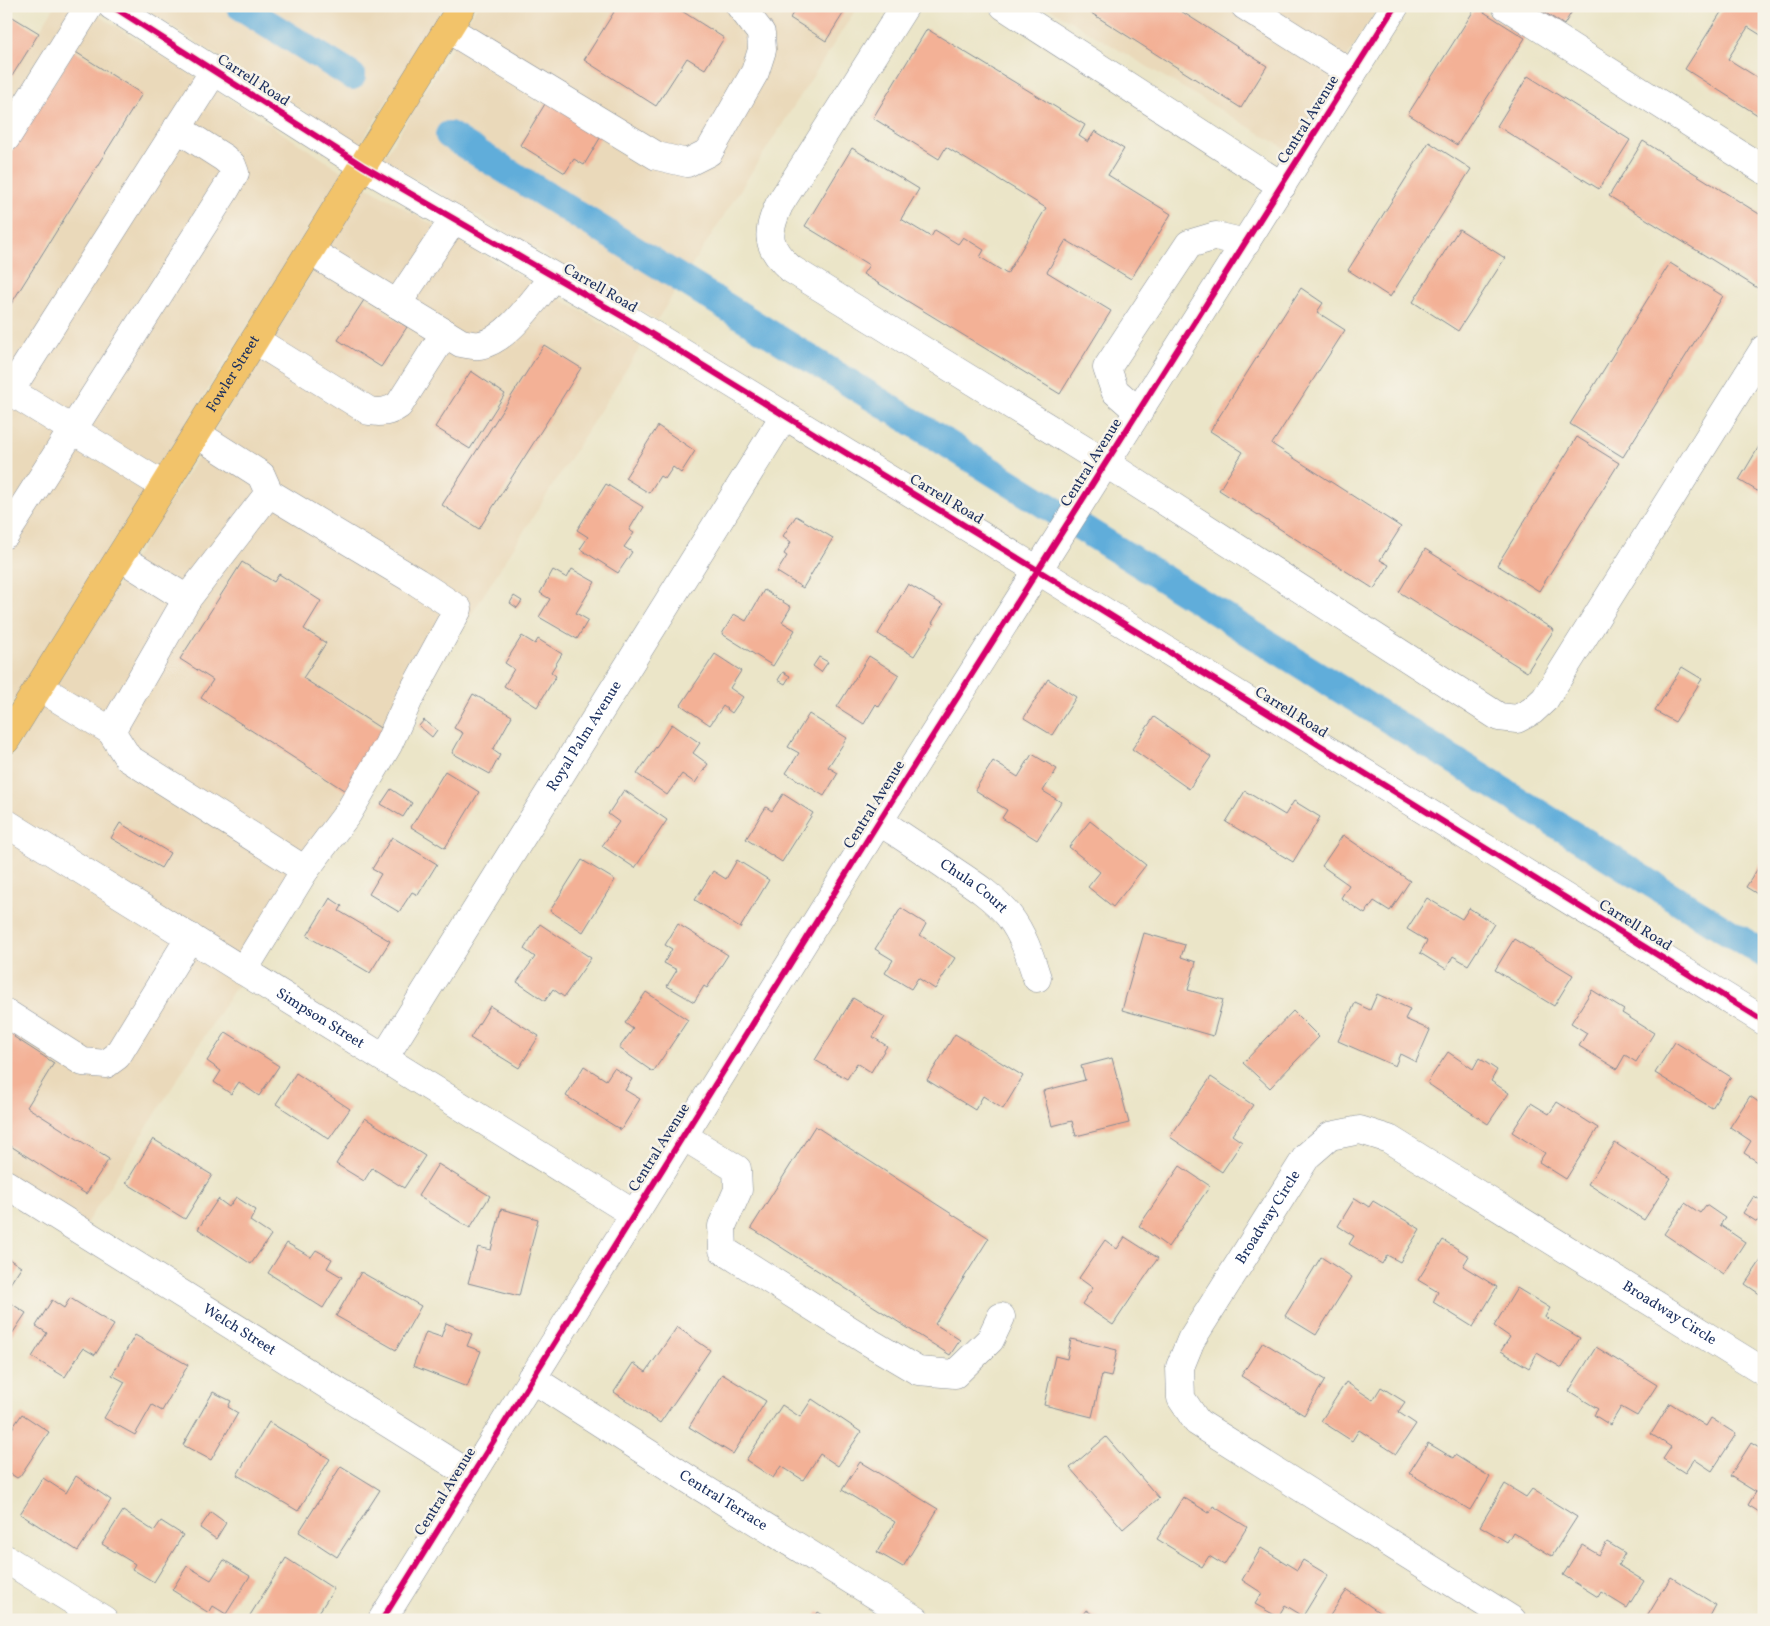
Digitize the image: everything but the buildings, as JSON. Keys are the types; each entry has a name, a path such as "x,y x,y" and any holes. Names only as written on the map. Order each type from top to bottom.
{"main road":[{"name":"Fowler Street","path":"6,740 455,17"}],"street":[{"path":"6,138 89,6"},
{"name":"Carrell Road","path":"112,6 363,166 627,319 784,416 1045,560 1764,1021"},
{"path":"455,17 657,156 687,163 709,152 755,72 762,50 760,33 740,6"},
{"path":"905,6 779,204 769,236 776,254 792,269 1106,464 1499,716 1516,719 1532,711 1545,699 1764,349"},
{"path":"1004,6 1282,186"},
{"path":"1245,6 1352,74"},
{"name":"Central Avenue","path":"382,1620 879,821 1395,6"},
{"path":"1506,6 1764,170"},
{"path":"164,486 72,430 8,394 214,71"},
{"path":"6,534 235,173 232,165 224,158 177,128"},
{"path":"397,304 454,219"},
{"path":"1139,412 1115,391 1107,368 1189,244 1216,236 1246,243"},
{"path":"310,251 461,343 478,345 493,341 507,332 554,277"},
{"path":"255,340 369,411 380,412 390,411 399,405 445,333"},
{"name":"Royal Palm Avenue","path":"384,1058 784,416"},
{"path":"197,434 261,474 269,493 417,582 458,609 409,699 388,744 348,813 305,870 243,971"},
{"path":"111,731 187,600 269,493"},
{"path":"120,557 187,600"},
{"path":"40,687 111,731 128,758 305,870"},
{"name":"Chula Court","path":"879,821 996,902 1018,929 1037,978"},
{"name":"Simpson Street","path":"6,823 634,1214"},
{"path":"6,1014 83,1062 106,1064 117,1056 190,937"},
{"name":"Broadway Circle","path":"1512,1620 1198,1422 1181,1398 1180,1367 1191,1340 1307,1156 1330,1136 1360,1130 1389,1139 1764,1372"},
{"path":"683,1136 737,1169 738,1190 722,1226 723,1250 864,1339 918,1370 955,1374 990,1340 1001,1318"},
{"name":"Welch Street","path":"6,1184 472,1476"},
{"name":"Central Terrace","path":"531,1378 696,1484 916,1620"},
{"path":"6,1559 104,1620"}],"shaded area":[{"path":"55,6 84,6 343,172 6,714 6,85"},
{"path":"140,6 445,6 359,146"},
{"path":"477,6 858,6 657,320 383,160"},
{"path":"1045,6 1379,6 1288,150"},
{"path":"366,186 641,346 77,1238 6,1192 6,766"}],"waterway":[{"path":"240,6 352,76"},
{"path":"449,135 940,439 1764,954"}],"cycle path":[{"path":"112,6 363,166 627,319 1039,571 1764,1021"},
{"path":"382,1620 879,821 1395,6"}]}
